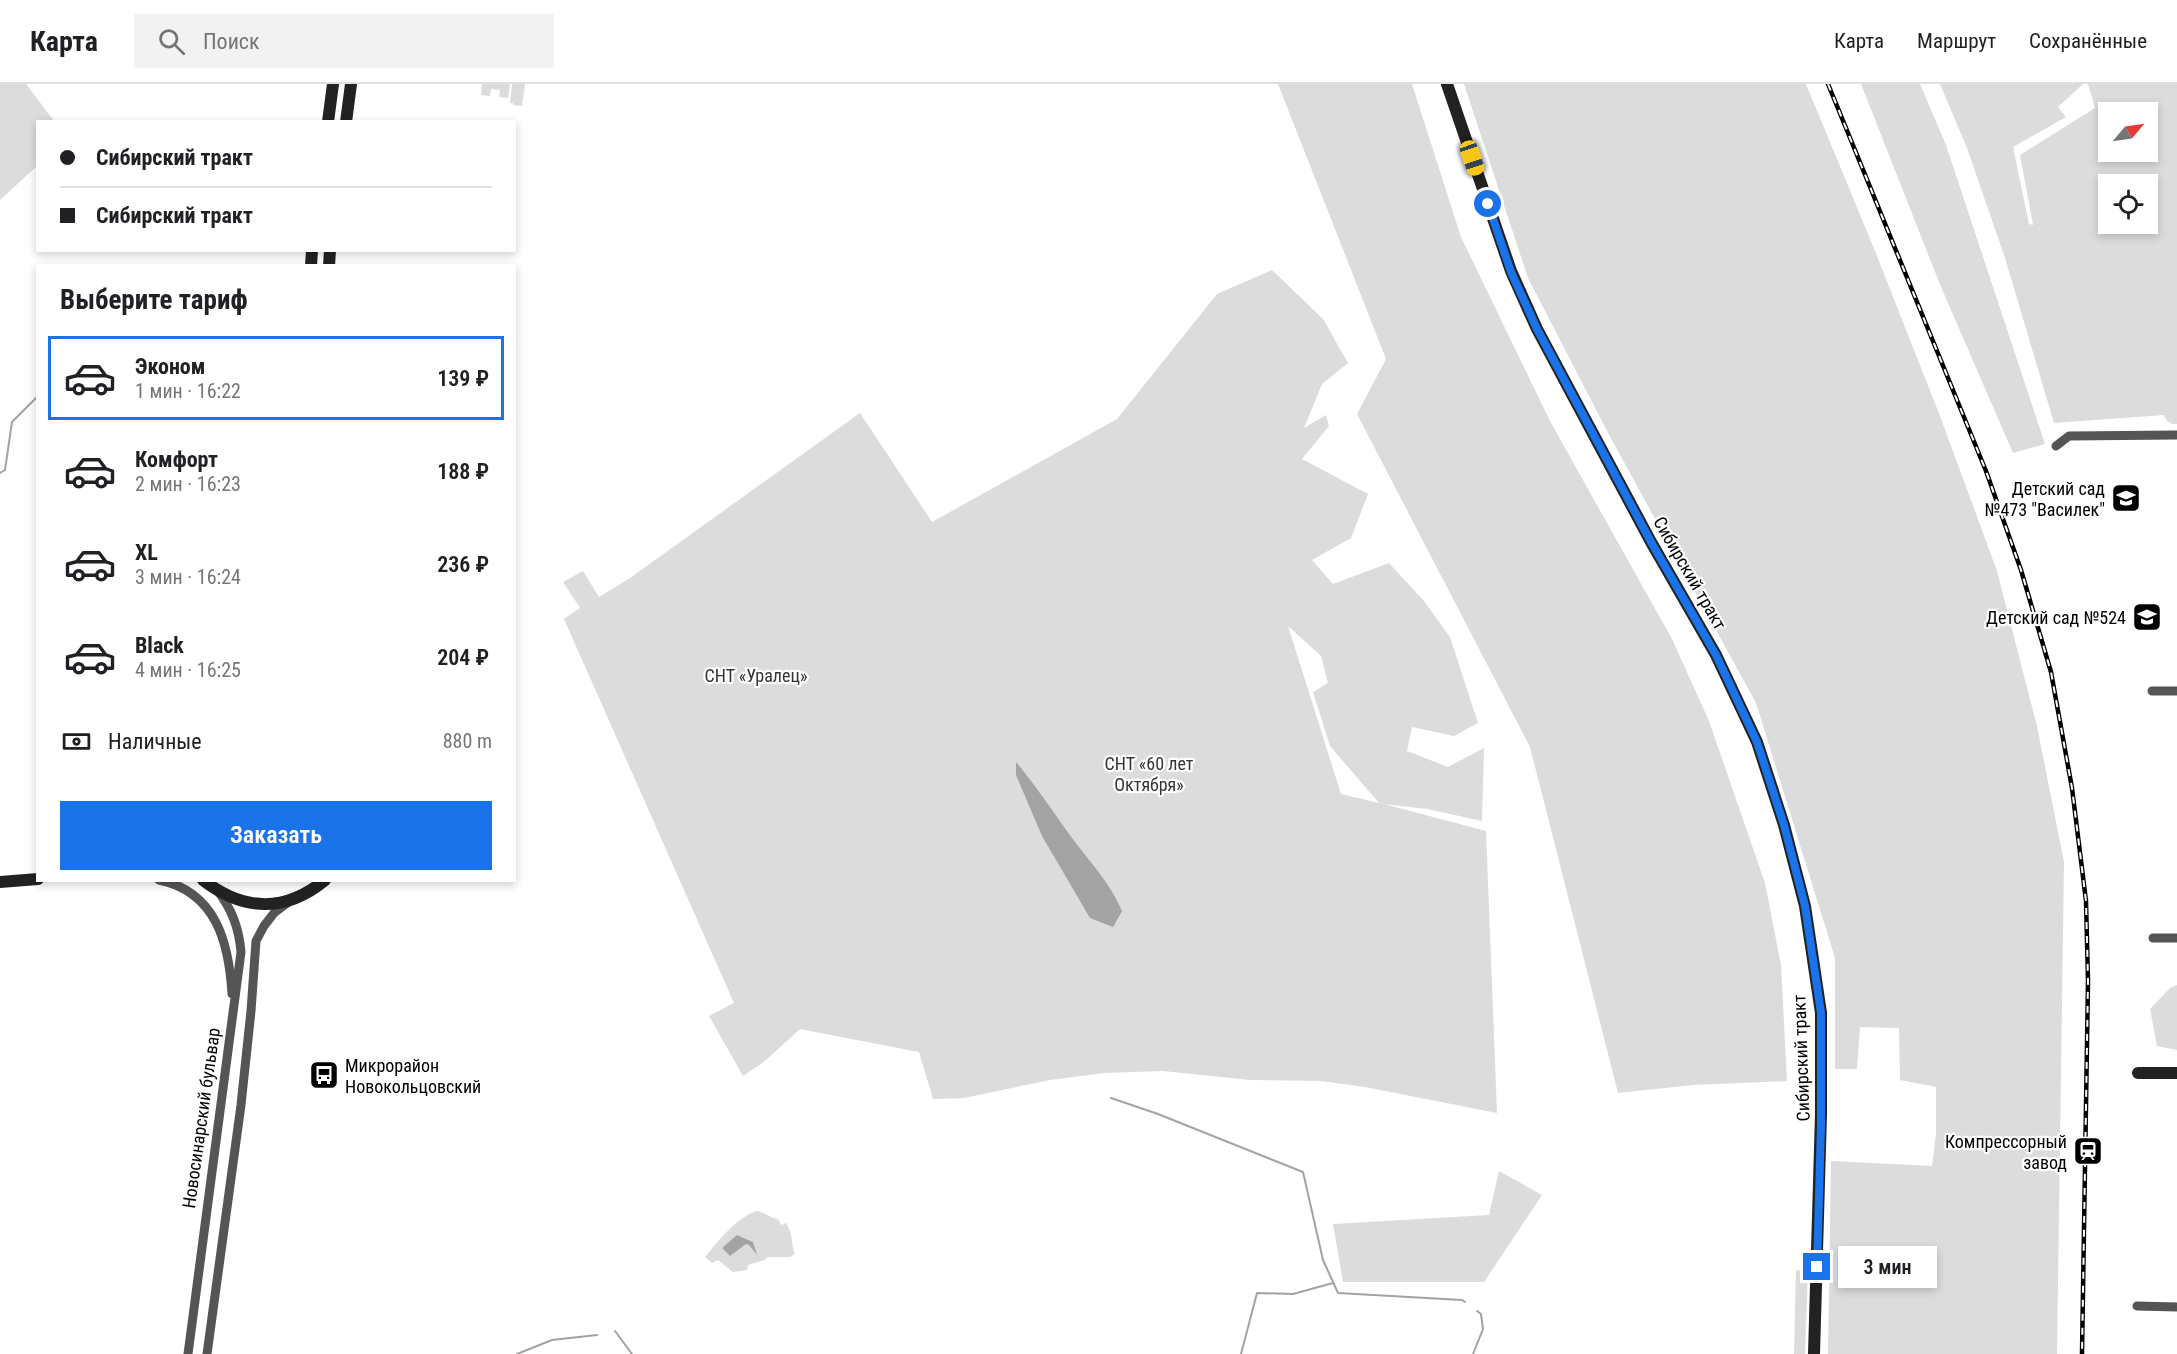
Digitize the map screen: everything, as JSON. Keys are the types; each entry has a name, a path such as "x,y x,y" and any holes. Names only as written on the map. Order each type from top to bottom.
{"main road":[{"path":"328,120 333,84"},
{"path":"346,120 351,84"},
{"name":"Сибирский тракт","path":"1447,84 1511,272 1537,329 1651,542 1716,655 1757,742 1784,825 1805,906 1821,1013 1821,1125 1814,1354"},
{"path":"0,882 36,879"},
{"path":"204,882 218,891 261,905 291,900 322,882"},
{"path":"2138,1073 2177,1073"}],"street":[{"path":"2056,446 2069,436 2177,435"},
{"path":"2152,691 2177,691"},
{"path":"166,882 176,885 203,904 221,931 228,954 234,1012"},
{"name":"Новосинарский бульвар","path":"188,1354 241,952 240,937 230,910 218,891"},
{"name":"Новосинарский бульвар","path":"207,1354 241,1105 256,941 274,913 291,900"},
{"path":"2153,938 2177,938"},
{"path":"2137,1306 2177,1307"}],"green space":[{"path":"0,84 26,84 53,120 36,120 36,167 0,200"},
{"path":"482,84 510,84 508,98 499,97 500,90 491,89 490,96 481,95"},
{"path":"512,84 525,84 522,106 510,103"},
{"path":"1278,84 1412,84 1461,237 1550,421 1672,639 1709,721 1765,883 1781,965 1787,1081 1693,1085 1618,1093 1530,747 1357,414 1386,359"},
{"path":"1464,84 1806,84 1940,416 1997,571 2037,726 2064,862 2057,1354 1828,1354 1831,1161 1932,1166 1936,1134 1936,1087 1900,1080 1899,1028 1860,1027 1857,1069 1835,1069 1835,958 1756,703 1607,431 1528,278"},
{"path":"1861,84 1920,84 1946,145 2045,444 2013,453 1941,287"},
{"path":"1940,84 2083,84 2058,107 2066,117 2013,147 2029,224 2033,225 2020,155 2095,108 2088,84 2177,84 2177,424 2166,420 2164,415 2054,423 2005,258 1967,148"},
{"path":"1272,270 1323,319 1348,363 1322,384 1304,428 1326,415 1329,426 1302,459 1368,494 1351,538 1312,560 1333,584 1389,563 1424,601 1450,637 1478,723 1454,736 1412,727 1407,751 1448,767 1484,748 1482,821 1427,809 1384,804 1486,831 1497,1113 1365,1087 1321,1081 1250,1080 1163,1071 1105,1073 1050,1080 964,1098 933,1099 919,1052 800,1029 765,1061 743,1076 709,1016 734,1003 564,619 580,608 563,582 583,571 599,597 630,578 860,413 932,522 1117,419 1217,294","holes":["1288,626 1321,656 1328,683 1313,692 1330,746 1379,803 1341,794"]},
{"path":"2177,985 2177,1050 2157,1046 2150,1009 2170,988"},
{"path":"1499,1171 1542,1195 1484,1282 1343,1282 1333,1224 1489,1215"},
{"path":"756,1211 778,1219 781,1225 786,1223 795,1254 790,1257 768,1257 748,1265 747,1270 733,1272 718,1260 712,1263 705,1257 728,1231","holes":["737,1235 753,1242 755,1253 746,1244 730,1255 727,1250"]},
{"path":"1796,1270 1808,1271 1805,1354 1794,1354"}],"shaded area":[{"path":"1016,762 1117,900 1122,911 1113,927 1090,918 1042,836 1016,775"},
{"path":"737,1235 753,1242 757,1255 746,1244 730,1256 722,1248"}],"waterway":[{"path":"0,473 5,470 12,422 36,398"},
{"path":"1111,1098 1158,1114 1303,1172 1323,1260 1338,1293 1465,1302"},
{"path":"1241,1354 1257,1293 1293,1294 1333,1283"},
{"path":"1473,1354 1483,1329 1481,1314 1477,1311"},
{"path":"615,1331 632,1354"},
{"path":"517,1354 552,1340 597,1335"}],"railway":[{"path":"1828,84 1986,471 2021,570 2051,672 2072,788 2086,901 2088,981 2082,1354"}],"place":[{"name":"Детский сад №473 \"Василек\"","path":"2126,498"},
{"name":"Детский сад №524","path":"2147,617"},
{"name":"Микрорайон Новокольцовский","path":"324,1075"},
{"name":"Компрессорный завод","path":"2088,1151"}],"route":[{"path":"1488,204 1511,272 1537,329 1651,542 1716,655 1757,742 1784,825 1805,906 1821,1013 1817,1267"}],"park label":[{"name":"СНТ «Уралец»","path":"756,675"},
{"name":"СНТ «60 лет Октября»","path":"1149,773"}]}
